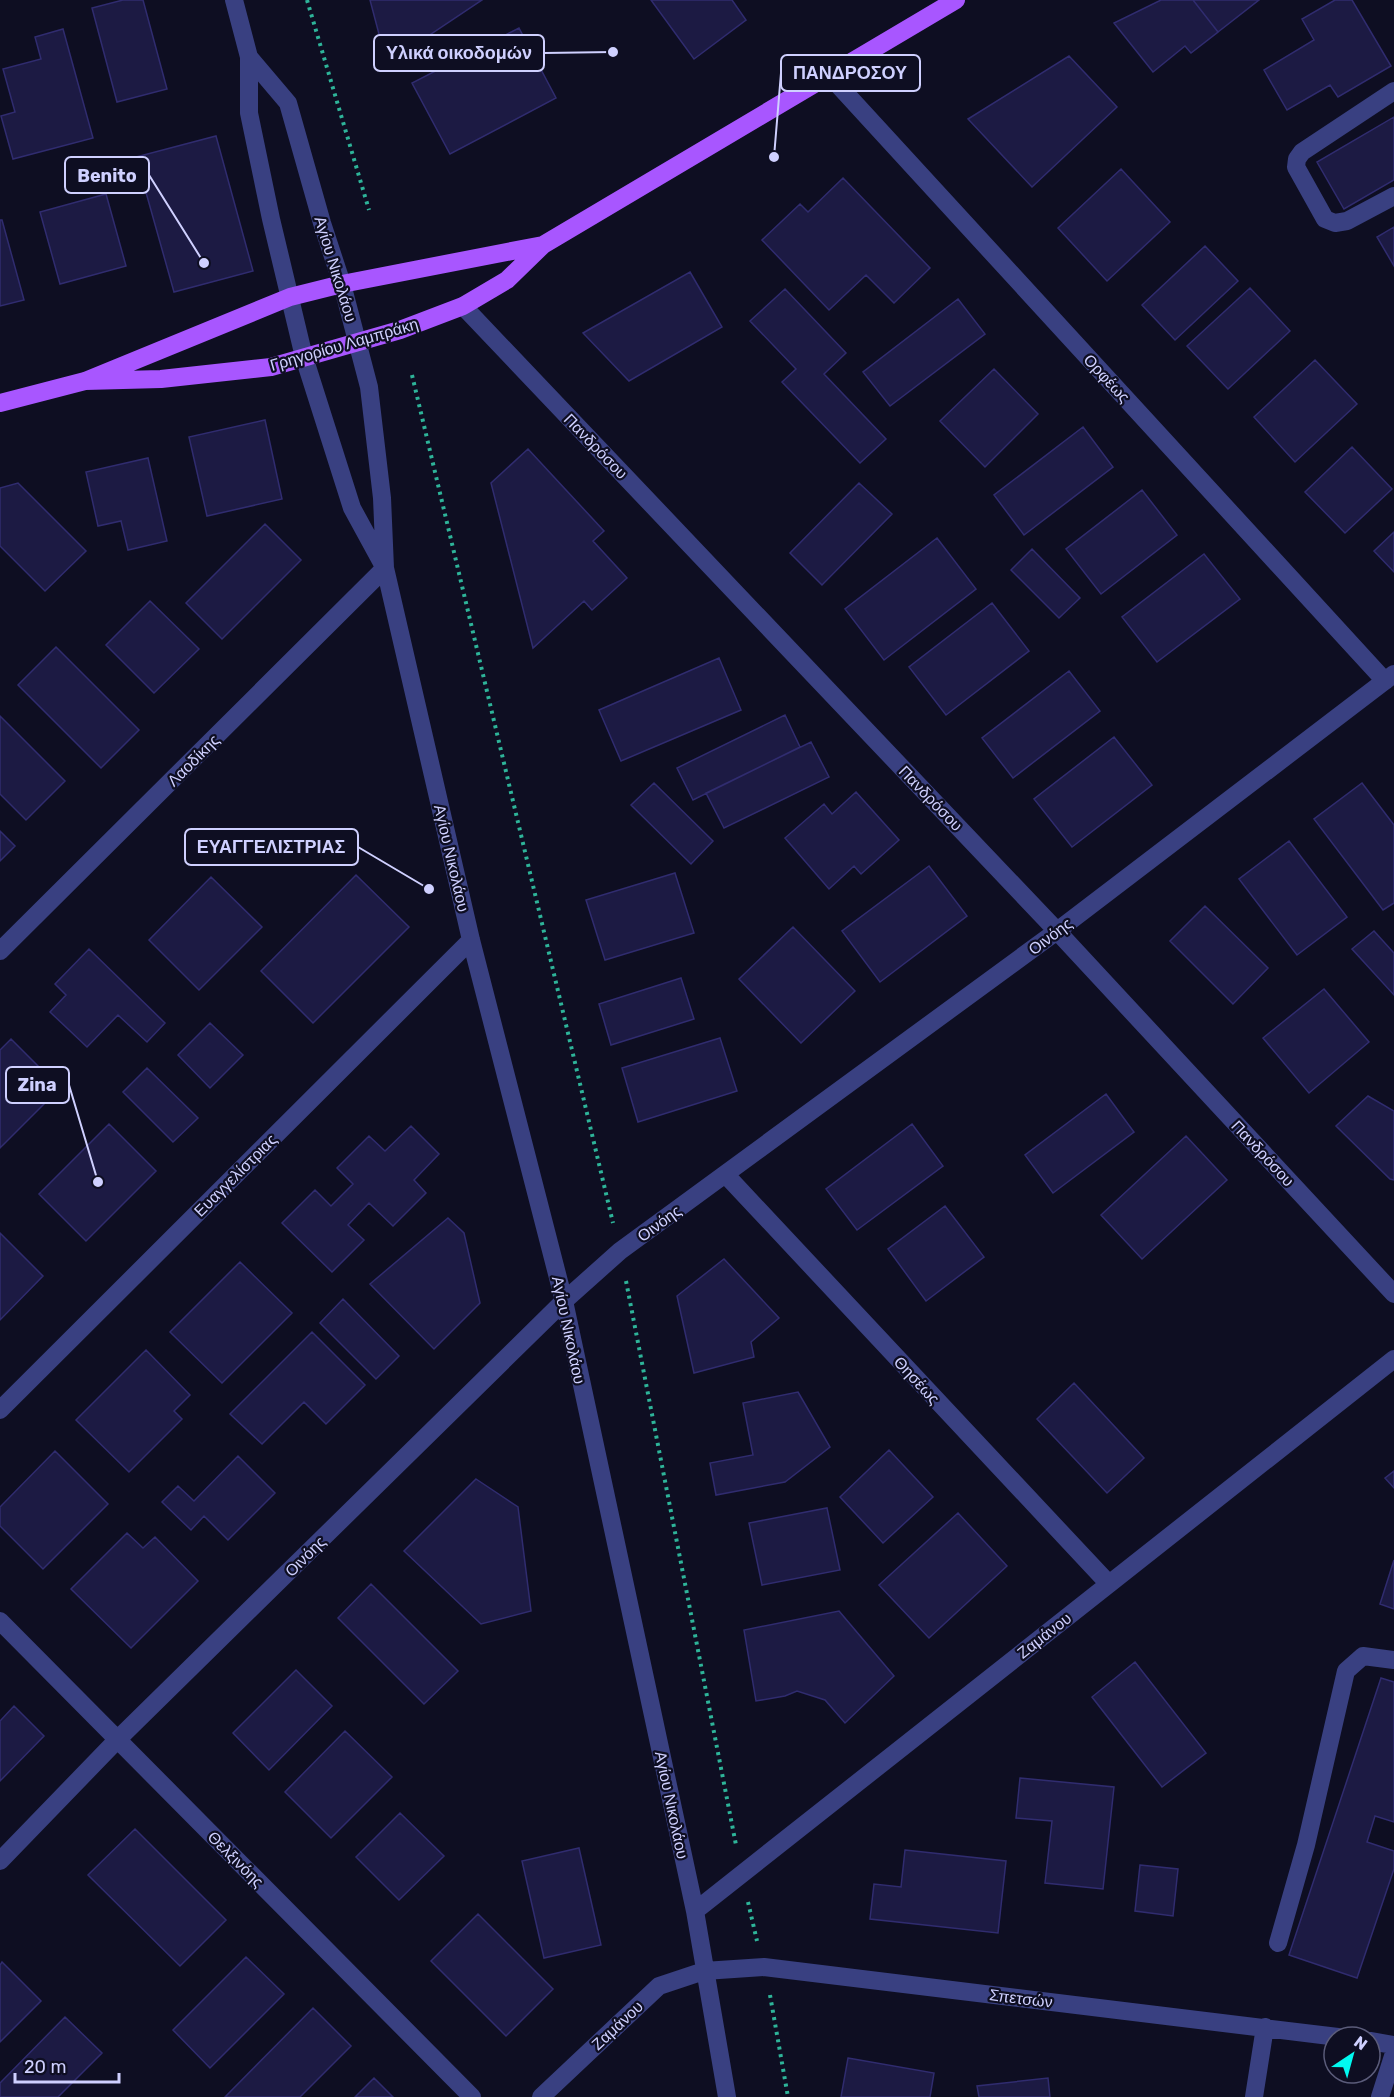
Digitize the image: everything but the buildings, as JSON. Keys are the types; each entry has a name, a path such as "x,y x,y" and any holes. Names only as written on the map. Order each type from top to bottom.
{"main road":[{"name":"Γρηγορίου Λαμπράκη","path":"85,381 161,379 271,367 400,330 463,306 507,280 543,245 956,0"},
{"name":"Γρηγορίου Λαμπράκη","path":"0,403 85,381 290,297 342,284 543,245"}],"street":[{"name":"Αγίου Νικολάου","path":"234,0 249,57 249,113 304,357 352,508 385,568"},
{"name":"Αγίου Νικολάου","path":"249,57 288,103 342,284 369,387 382,498 385,568 471,940 564,1301 695,1911 728,2097"},
{"name":"Ορφέως","path":"829,75 1390,678"},
{"path":"1394,91 1302,152 1297,159 1296,167 1325,219 1335,223 1347,220 1394,196"},
{"name":"Πανδρόσου","path":"463,306 1057,931 1394,1294"},
{"name":"Λαοδίκης","path":"0,951 385,568"},
{"name":"Οινόης","path":"0,1861 117,1740 564,1301 620,1251 1057,931 1390,678"},
{"name":"Ευαγγελίστριας","path":"0,1410 471,940"},
{"name":"Θησέως","path":"726,1175 1109,1584"},
{"name":"Ζαμάνου","path":"695,1911 1394,1359"},
{"name":"Θελξινόης","path":"0,1621 472,2097"},
{"path":"1278,1942 1306,1845 1346,1671 1363,1656 1394,1660"},
{"name":"Σπετσών","path":"704,1971 764,1967 1322,2035"},
{"name":"Ζαμάνου","path":"541,2097 659,1986 704,1971"},
{"path":"1254,2097 1266,2027"},
{"path":"1380,2097 1394,2053"}],"path":[{"path":"307,0 369,210"}],"place":[{"name":"Υλικά οικοδομών","path":"613,52"},
{"name":"ΠΑΝΔΡΟΣΟΥ","path":"774,157"},
{"name":"Benito","path":"204,263"},
{"name":"ΕΥΑΓΓΕΛΙΣΤΡΙΑΣ","path":"429,889"},
{"name":"Zina","path":"98,1182"}]}
